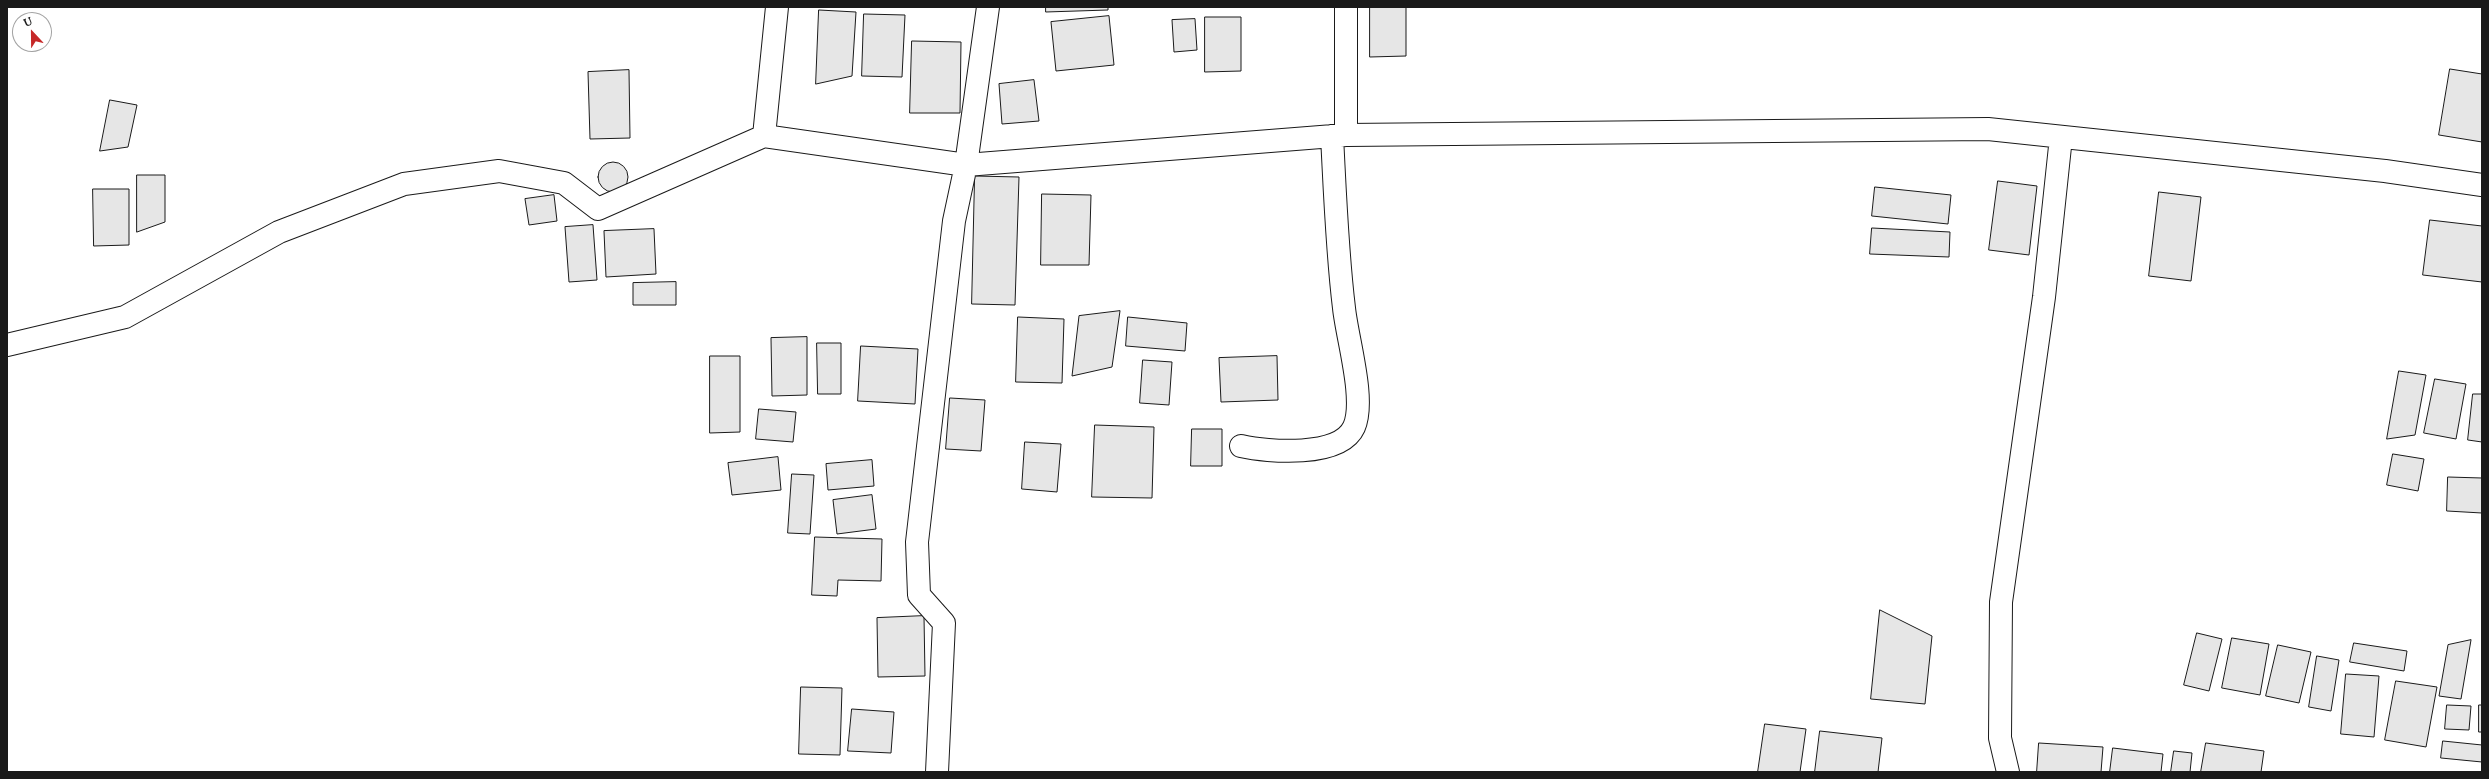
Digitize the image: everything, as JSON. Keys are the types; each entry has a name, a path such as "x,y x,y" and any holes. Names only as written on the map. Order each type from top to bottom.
{"street":[{"path":"764,136 777,7"},
{"path":"937,772 944,623 919,594 917,542 954,222 966,165 988,7"},
{"path":"1241,446 1263,451 1296,451 1324,446 1340,441 1354,427 1360,396 1344,308 1339,135 1346,7"},
{"path":"7,345 125,317 279,232 404,184 499,171 564,183 598,210 764,136 966,165 1339,135 1988,129 2385,171 2482,185"},
{"path":"2008,772 2000,738 2001,602 2044,297 2061,137"}],"building":[{"path":"1046,7 1108,7 1108,10 1046,12"},
{"path":"1370,7 1406,7 1406,56 1370,57"},
{"path":"819,10 856,12 852,76 816,84"},
{"path":"864,14 905,15 902,77 862,76"},
{"path":"1109,16 1114,65 1056,71 1051,22"},
{"path":"1205,17 1241,17 1241,71 1205,72"},
{"path":"1195,19 1197,50 1174,52 1172,20"},
{"path":"912,41 961,42 960,113 910,113"},
{"path":"2450,69 2482,74 2482,142 2439,135"},
{"path":"629,70 630,138 590,139 588,72"},
{"path":"1034,80 1039,121 1002,124 999,84"},
{"path":"110,100 137,105 128,147 100,151"},
{"path":"613,162 624,166 628,177 624,188 613,192 602,188 598,177 602,166"},
{"path":"137,175 165,175 165,222 137,232"},
{"path":"975,176 1019,177 1015,305 972,304"},
{"path":"1998,181 2037,186 2029,255 1989,250"},
{"path":"1875,187 1951,195 1948,224 1872,216"},
{"path":"93,189 129,189 129,245 94,246"},
{"path":"2159,192 2201,197 2191,281 2149,276"},
{"path":"1042,194 1091,195 1089,265 1041,265"},
{"path":"554,195 557,221 529,225 525,199"},
{"path":"2430,220 2482,226 2482,282 2423,275"},
{"path":"593,225 597,280 569,282 565,227"},
{"path":"1872,228 1950,232 1949,257 1870,254"},
{"path":"654,229 656,274 606,277 604,231"},
{"path":"676,282 676,305 633,305 633,283"},
{"path":"1120,311 1112,367 1072,376 1079,316"},
{"path":"1018,317 1064,319 1062,383 1016,382"},
{"path":"1128,317 1187,323 1185,351 1126,346"},
{"path":"807,337 807,395 772,396 771,338"},
{"path":"817,343 841,343 841,394 818,394"},
{"path":"861,346 918,349 915,404 858,401"},
{"path":"710,356 740,356 740,432 710,433"},
{"path":"1277,356 1278,400 1221,402 1219,358"},
{"path":"1143,360 1172,362 1169,405 1140,403"},
{"path":"2399,371 2426,375 2415,435 2387,439"},
{"path":"2435,379 2466,384 2456,439 2424,433"},
{"path":"2473,394 2482,394 2482,442 2468,440"},
{"path":"950,398 985,400 981,451 946,449"},
{"path":"759,409 796,412 793,442 756,439"},
{"path":"1095,425 1154,427 1152,498 1092,497"},
{"path":"1192,429 1222,429 1222,466 1191,466"},
{"path":"1025,442 1061,444 1057,492 1022,489"},
{"path":"2393,454 2424,459 2418,491 2387,485"},
{"path":"778,457 781,490 732,495 728,463"},
{"path":"872,460 874,486 828,490 826,464"},
{"path":"792,474 814,475 810,534 788,533"},
{"path":"2448,477 2482,478 2482,513 2447,511"},
{"path":"872,495 876,529 837,534 833,500"},
{"path":"815,537 882,539 881,581 838,580 837,596 812,595"},
{"path":"1880,610 1932,636 1925,704 1871,699"},
{"path":"924,616 925,676 878,677 877,618"},
{"path":"2197,633 2222,639 2209,691 2184,685"},
{"path":"2232,638 2269,644 2260,695 2222,688"},
{"path":"2471,640 2461,699 2439,696 2448,645"},
{"path":"2354,643 2407,651 2404,671 2350,662"},
{"path":"2278,645 2311,652 2299,703 2266,696"},
{"path":"2317,656 2339,660 2331,711 2309,707"},
{"path":"2346,674 2379,676 2374,737 2341,734"},
{"path":"2396,681 2437,687 2426,747 2385,740"},
{"path":"801,687 842,688 840,755 799,754"},
{"path":"2447,705 2471,706 2469,730 2445,729"},
{"path":"2479,705 2482,705 2482,732 2479,732"},
{"path":"852,709 894,712 891,753 848,751"},
{"path":"1765,724 1806,729 1800,772 1758,772"},
{"path":"1820,731 1882,738 1878,772 1815,772"},
{"path":"2443,741 2482,745 2482,762 2441,758"},
{"path":"2039,743 2103,747 2101,772 2037,772"},
{"path":"2206,743 2264,751 2261,772 2201,772"},
{"path":"2113,748 2163,754 2161,772 2110,772"},
{"path":"2174,751 2192,753 2190,772 2171,772"}]}
